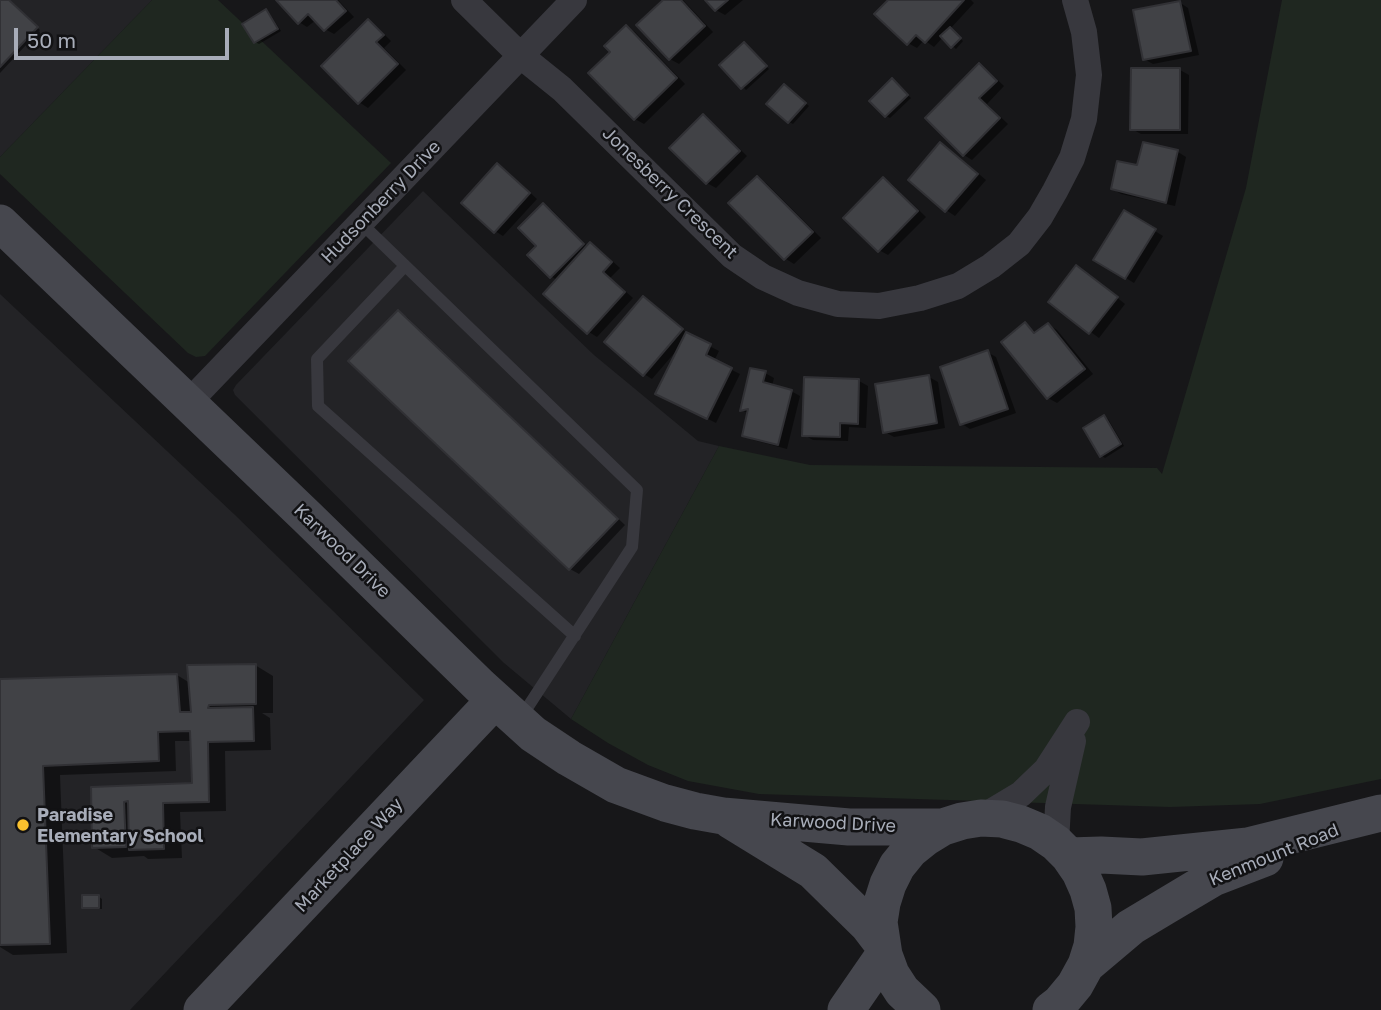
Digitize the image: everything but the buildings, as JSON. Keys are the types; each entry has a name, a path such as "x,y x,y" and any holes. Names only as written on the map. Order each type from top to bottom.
{"main road":[{"name":"Karwood Drive","path":"0,223 507,710 533,734 569,758 615,785 665,803 723,816 849,827 943,827"},
{"name":"Marketplace Way","path":"202,1010 507,710"},
{"name":"Karwood Drive","path":"723,816 813,870 868,925 882,949"},
{"name":"Kenmount Road","path":"1062,850 1142,857 1248,846 1371,816"},
{"name":"Kenmount Road","path":"1086,965 1131,927 1213,878 1371,816"},
{"path":"922,1010 902,991 891,974 882,949 879,922 882,903 897,866 910,850 943,827 981,818 1002,819 1040,832 1062,850 1080,872 1088,890 1093,908 1092,946 1075,985 1051,1010"},
{"path":"846,1010 882,949"}],"street":[{"name":"Jonesberry Crescent","path":"464,0 521,56 562,89 732,256 763,277 798,293 838,304 879,306 920,298 958,286 1018,244 1040,217 1072,158 1084,118 1089,75 1084,32 1076,0"},
{"name":"Hudsonberry Drive","path":"188,403 574,0"},
{"path":"981,818 1021,794 1046,770 1077,722 1058,807 1062,850"}],"lane":[{"path":"360,223 637,490 632,547 575,636 507,710"},
{"path":"405,266 317,359 318,406 575,636"}],"shaded area":[{"path":"0,0 152,0 0,157"},
{"path":"152,0 218,0 391,163 205,356 196,357 188,353 0,174 0,157"},
{"path":"1282,0 1381,0 1381,779 1260,804 1170,807 759,794 688,781 648,765 571,719 719,446 810,465 1157,468 1162,474 1246,188"},
{"path":"423,191 594,355 698,441 719,446 571,719 504,663 235,395 233,390"},
{"path":"0,294 235,515 424,700 130,1010 0,1010"}],"place":[{"name":"Paradise Elementary School","path":"23,825"}]}
